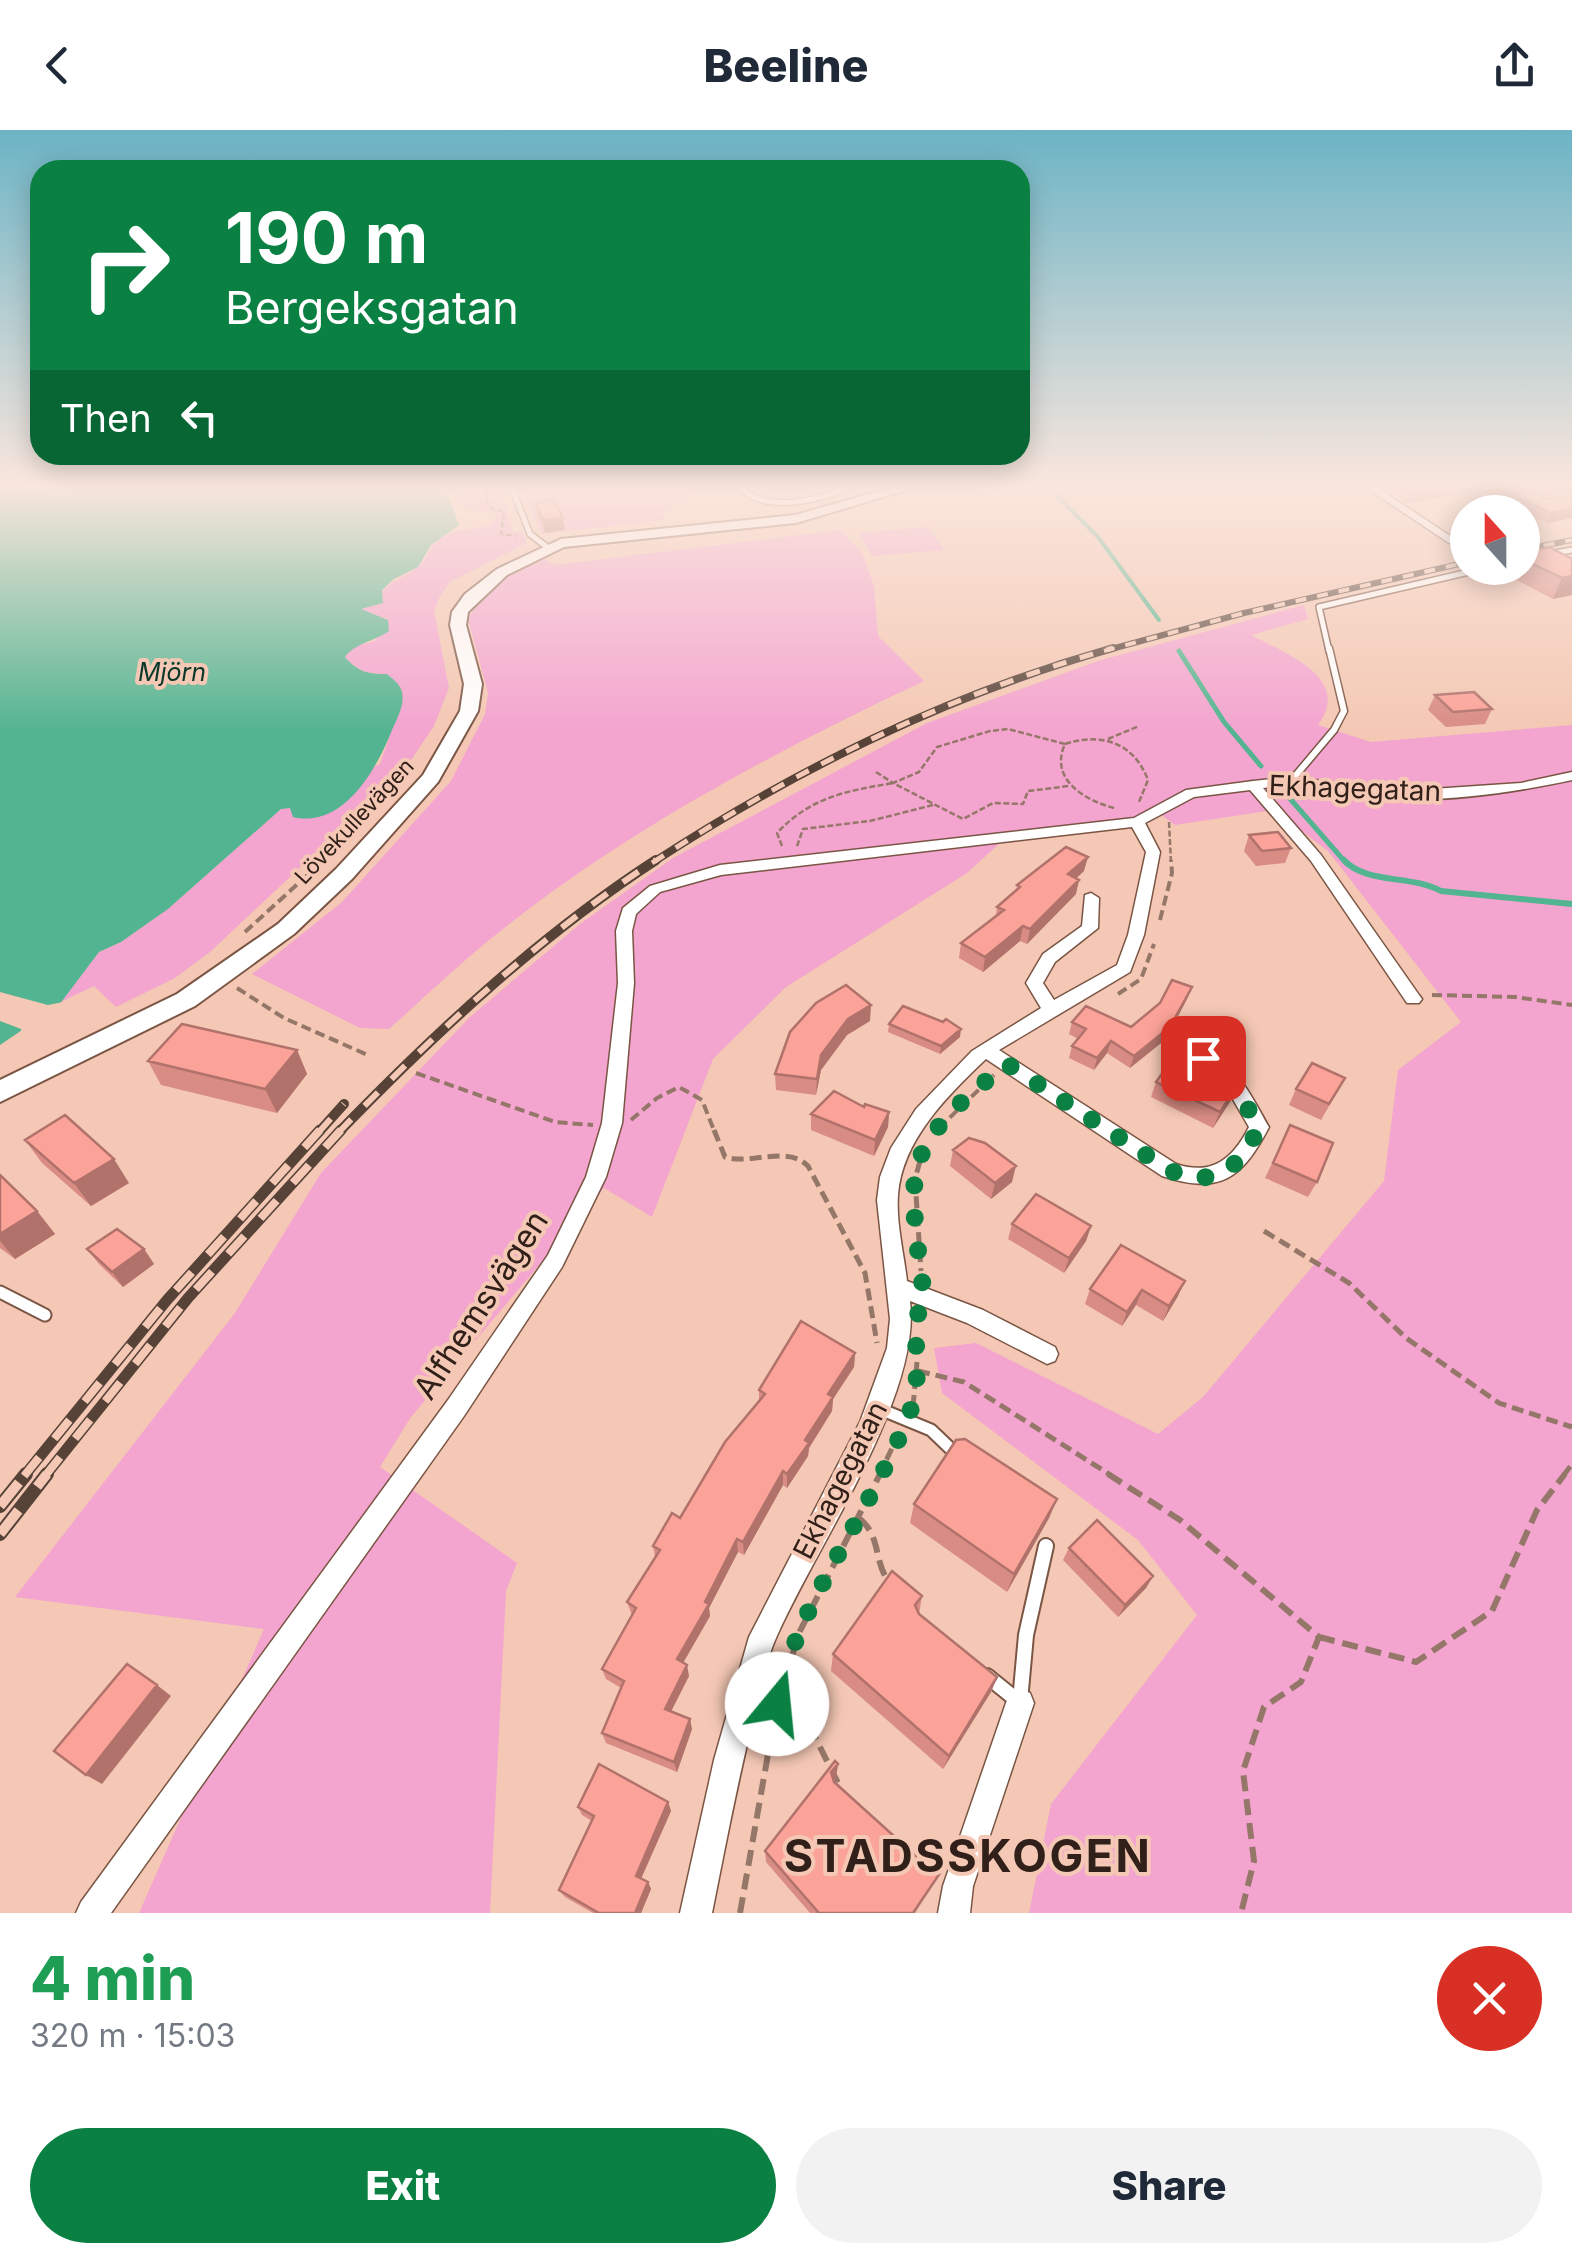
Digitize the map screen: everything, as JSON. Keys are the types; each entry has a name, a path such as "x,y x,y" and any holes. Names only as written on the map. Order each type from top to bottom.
{"street":[{"name":"Lövekullevägen","path":"0,1092 118,1036 220,978 286,930 367,850 431,778 469,712 473,696 471,668 458,626 460,612 470,597 512,566"},
{"name":"Ekhagegatan","path":"696,1913 728,1760 762,1637 878,1408 898,1348 898,1278 887,1200 890,1177 901,1148 950,1082 987,1050 1124,968 1136,935 1153,852 1134,815 1191,793 1291,781 1403,794 1520,787 1572,776"},
{"path":"1253,785 1316,858 1413,999"},
{"name":"Alfhemsvägen","path":"92,1913 456,1408 555,1261 596,1177 612,1123 626,983 624,931 629,912 654,889 720,870 1134,815"},
{"path":"1051,1010 1034,983 1049,958 1090,928 1091,898"},
{"path":"987,1050 1169,1170 1199,1180 1226,1172 1259,1127 1226,1072 1203,1058"},
{"path":"898,1278 924,1296 1004,1328 1048,1354"},
{"path":"952,1892 1020,1703"}],"lane":[{"path":"1291,781 1304,759 1339,726 1344,711 1320,607 1450,576"},
{"path":"0,1292 45,1314"},
{"path":"878,1408 931,1430 954,1452"},
{"path":"1020,1703 1026,1635 1046,1546"},
{"path":"972,1663 1020,1703"}],"path":[{"path":"932,805 870,821 803,829 797,845 788,852 777,833 796,814 833,793 892,784 920,772 937,747 990,730 1008,729 1066,744 1079,738 1108,738 1139,726"},
{"path":"1066,744 1060,762 1070,786 1099,805 1134,815 1147,791 1146,771 1128,749 1108,738"},
{"path":"876,772 962,819 993,802 1022,804 1034,788 1070,786"},
{"path":"1112,998 1141,979 1149,966 1172,873 1172,846 1166,829 1172,814"},
{"path":"238,938 354,834"},
{"path":"220,978 284,1018 370,1056"},
{"path":"1413,999 1436,994 1514,997 1572,1006"},
{"path":"935,1132 1007,1064"},
{"path":"416,1073 578,1127 625,1123 657,1098 680,1087 702,1100 726,1156 752,1163 795,1158 805,1161 818,1177 868,1280 874,1342 915,1348 918,1371 912,1407 860,1518 800,1630 788,1666 777,1704 740,1913"},
{"path":"922,1154 915,1179 924,1296"},
{"path":"1264,1232 1350,1283 1406,1338 1499,1403 1572,1427"},
{"path":"898,1278 921,1271"},
{"path":"918,1371 964,1382 1180,1520 1319,1637 1416,1662 1492,1611 1537,1510 1572,1464"},
{"path":"860,1518 875,1532 880,1544 880,1570 893,1586"},
{"path":"1241,1913 1254,1861 1243,1771 1264,1707 1302,1682 1319,1637"},
{"path":"788,1666 818,1693 822,1704 813,1725 814,1734 840,1788"}],"shaded area":[{"path":"418,566 481,566 450,582 434,611 449,688 434,726 405,769 210,952 175,978 116,1007 94,986 61,1002 99,952 121,942 168,909 281,809 380,764 390,735 388,674 364,671 345,657 352,647 375,641 388,619 358,610 383,603 382,591"},
{"path":"525,566 867,566 874,586 878,636 924,681 812,736 650,826 498,933 389,1029 360,1028 252,974 342,902 451,781 485,714 488,693 468,619 499,583"},
{"path":"1304,605 1308,619 1251,635 1296,659 1321,681 1327,694 1327,708 1318,725 1371,742 1572,725 1572,1913 1029,1913 1051,1804 1197,1615 1138,1540 942,1393 934,1348 976,1343 1158,1434 1203,1397 1384,1181 1398,1070 1461,1022 1328,851 1274,810 1175,825 1160,814 1011,833 967,873 786,987 713,1059 652,1217 604,1188 411,1417 380,1467 517,1563 506,1591 490,1913 139,1913 264,1629 15,1597 235,1313 321,1173 470,1017 580,924 673,858 927,723 1101,660"}],"water":[{"name":"Mjörn","path":"0,566 418,566 382,590 383,603 361,609 388,620 389,631 354,648 345,657 364,671 387,674 400,687 403,697 386,745 356,792 328,814 311,818 293,817 290,808 281,809 168,909 121,942 99,952 59,1005 0,1045"}],"pier":[{"path":"0,992 48,1005 68,1001 22,1035 21,1029 0,1021"}],"building":[{"path":"1540,566 1572,566 1572,576 1562,578"},
{"path":"1474,692 1492,709 1453,712 1435,695"},
{"path":"1278,832 1291,848 1262,851 1249,835"},
{"path":"1066,847 1088,857 1068,874 1079,880 1030,929 1023,926 985,957 961,943 1004,910 997,907 1020,887 1017,885"},
{"path":"1172,980 1192,987 1170,1027 1134,1056 1111,1041 1097,1058 1072,1046 1086,1029 1072,1022 1086,1006 1131,1027 1160,1003"},
{"path":"846,985 871,1005 848,1019 821,1055 817,1079 775,1074 790,1032 816,1003"},
{"path":"903,1006 943,1022 946,1019 961,1029 941,1046 889,1024"},
{"path":"182,1024 297,1050 265,1089 148,1061"},
{"path":"1176,1054 1234,1081 1237,1086 1220,1112 1156,1082"},
{"path":"1312,1063 1345,1078 1329,1104 1296,1089"},
{"path":"834,1091 864,1107 865,1104 889,1112 875,1140 811,1114"},
{"path":"65,1115 114,1159 74,1183 25,1140"},
{"path":"1290,1125 1333,1143 1317,1182 1273,1163"},
{"path":"969,1138 985,1143 1016,1166 995,1183 953,1150"},
{"path":"0,1175 37,1211 0,1234"},
{"path":"1036,1194 1091,1226 1069,1258 1012,1224"},
{"path":"117,1229 144,1249 112,1272 87,1249"},
{"path":"1121,1245 1185,1281 1169,1306 1142,1290 1127,1312 1090,1289"},
{"path":"801,1321 855,1353 828,1394 833,1397 805,1440 809,1443 787,1474 783,1471 743,1542 737,1539 705,1602 709,1604 677,1659 687,1665 665,1709 690,1719 674,1762 602,1733 624,1681 602,1669 636,1608 627,1602 660,1550 653,1546 672,1513 680,1518 725,1442 765,1394 759,1390"},
{"path":"965,1439 1057,1499 1014,1574 914,1504 956,1440"},
{"path":"1097,1520 1153,1576 1125,1605 1069,1548"},
{"path":"892,1571 922,1596 915,1605 919,1614 997,1677 949,1756 833,1654"},
{"path":"127,1664 157,1685 86,1775 54,1751"},
{"path":"835,1761 838,1764 831,1772 834,1782 940,1873 913,1913 819,1913 765,1851"},
{"path":"599,1764 668,1802 636,1876 648,1882 635,1913 599,1913 559,1890 594,1816 578,1807"}],"waterway":[{"path":"1119,566 1159,620"},
{"path":"1179,651 1224,722 1261,766"},
{"path":"1286,794 1346,863"},
{"path":"1344,860 1364,873 1441,891 1572,904"}],"railway":[{"path":"1104,651 1244,613 1450,566"},
{"path":"652,863 762,796 874,738 991,688 1113,648"},
{"path":"341,1130 412,1059 530,953 656,860"},
{"path":"318,1133 344,1104"},
{"path":"24,1476 167,1300 320,1130"},
{"path":"45,1476 188,1298 341,1130"},
{"path":"338,1133 341,1130"},
{"path":"0,1506 26,1474"},
{"path":"0,1534 47,1474"}],"district":[{"name":"STADSSKOGEN","path":"968,1856"}],"route":[{"path":"777,1704 800,1630 850,1538 912,1407 918,1371 916,1312 924,1296 915,1179 922,1154 935,1132 1007,1064 1169,1170 1199,1180 1212,1178 1226,1172 1259,1127 1226,1072 1203,1058"}]}
